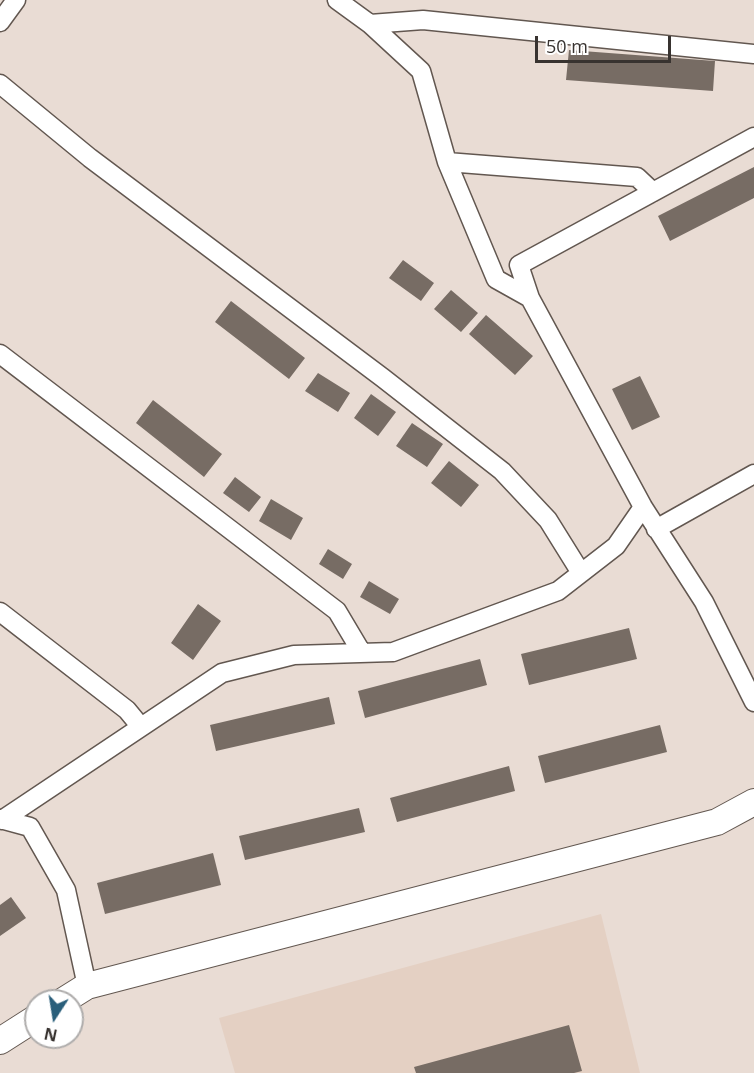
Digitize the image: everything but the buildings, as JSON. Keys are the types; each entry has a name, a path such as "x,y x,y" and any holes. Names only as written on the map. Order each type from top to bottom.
{"street":[{"path":"0,22 16,0"},
{"path":"337,0 370,24 421,72 447,162 496,279 530,298"},
{"path":"370,24 423,20 754,54"},
{"path":"0,84 90,158 502,471 548,520 581,573"},
{"path":"754,137 519,265 530,298 656,529 704,602 754,702"},
{"path":"447,162 637,177 653,192"},
{"path":"0,354 337,610 362,653"},
{"path":"656,529 754,474"},
{"path":"1,820 222,673 294,655 393,652 558,591 616,546 644,507"},
{"path":"0,612 127,710 141,727"},
{"path":"82,989 717,822 754,802"},
{"path":"1,820 30,827 66,890 87,986"},
{"path":"0,1041 24,1026"}],"shaded area":[{"path":"601,914 640,1073 235,1073 219,1018"}]}
